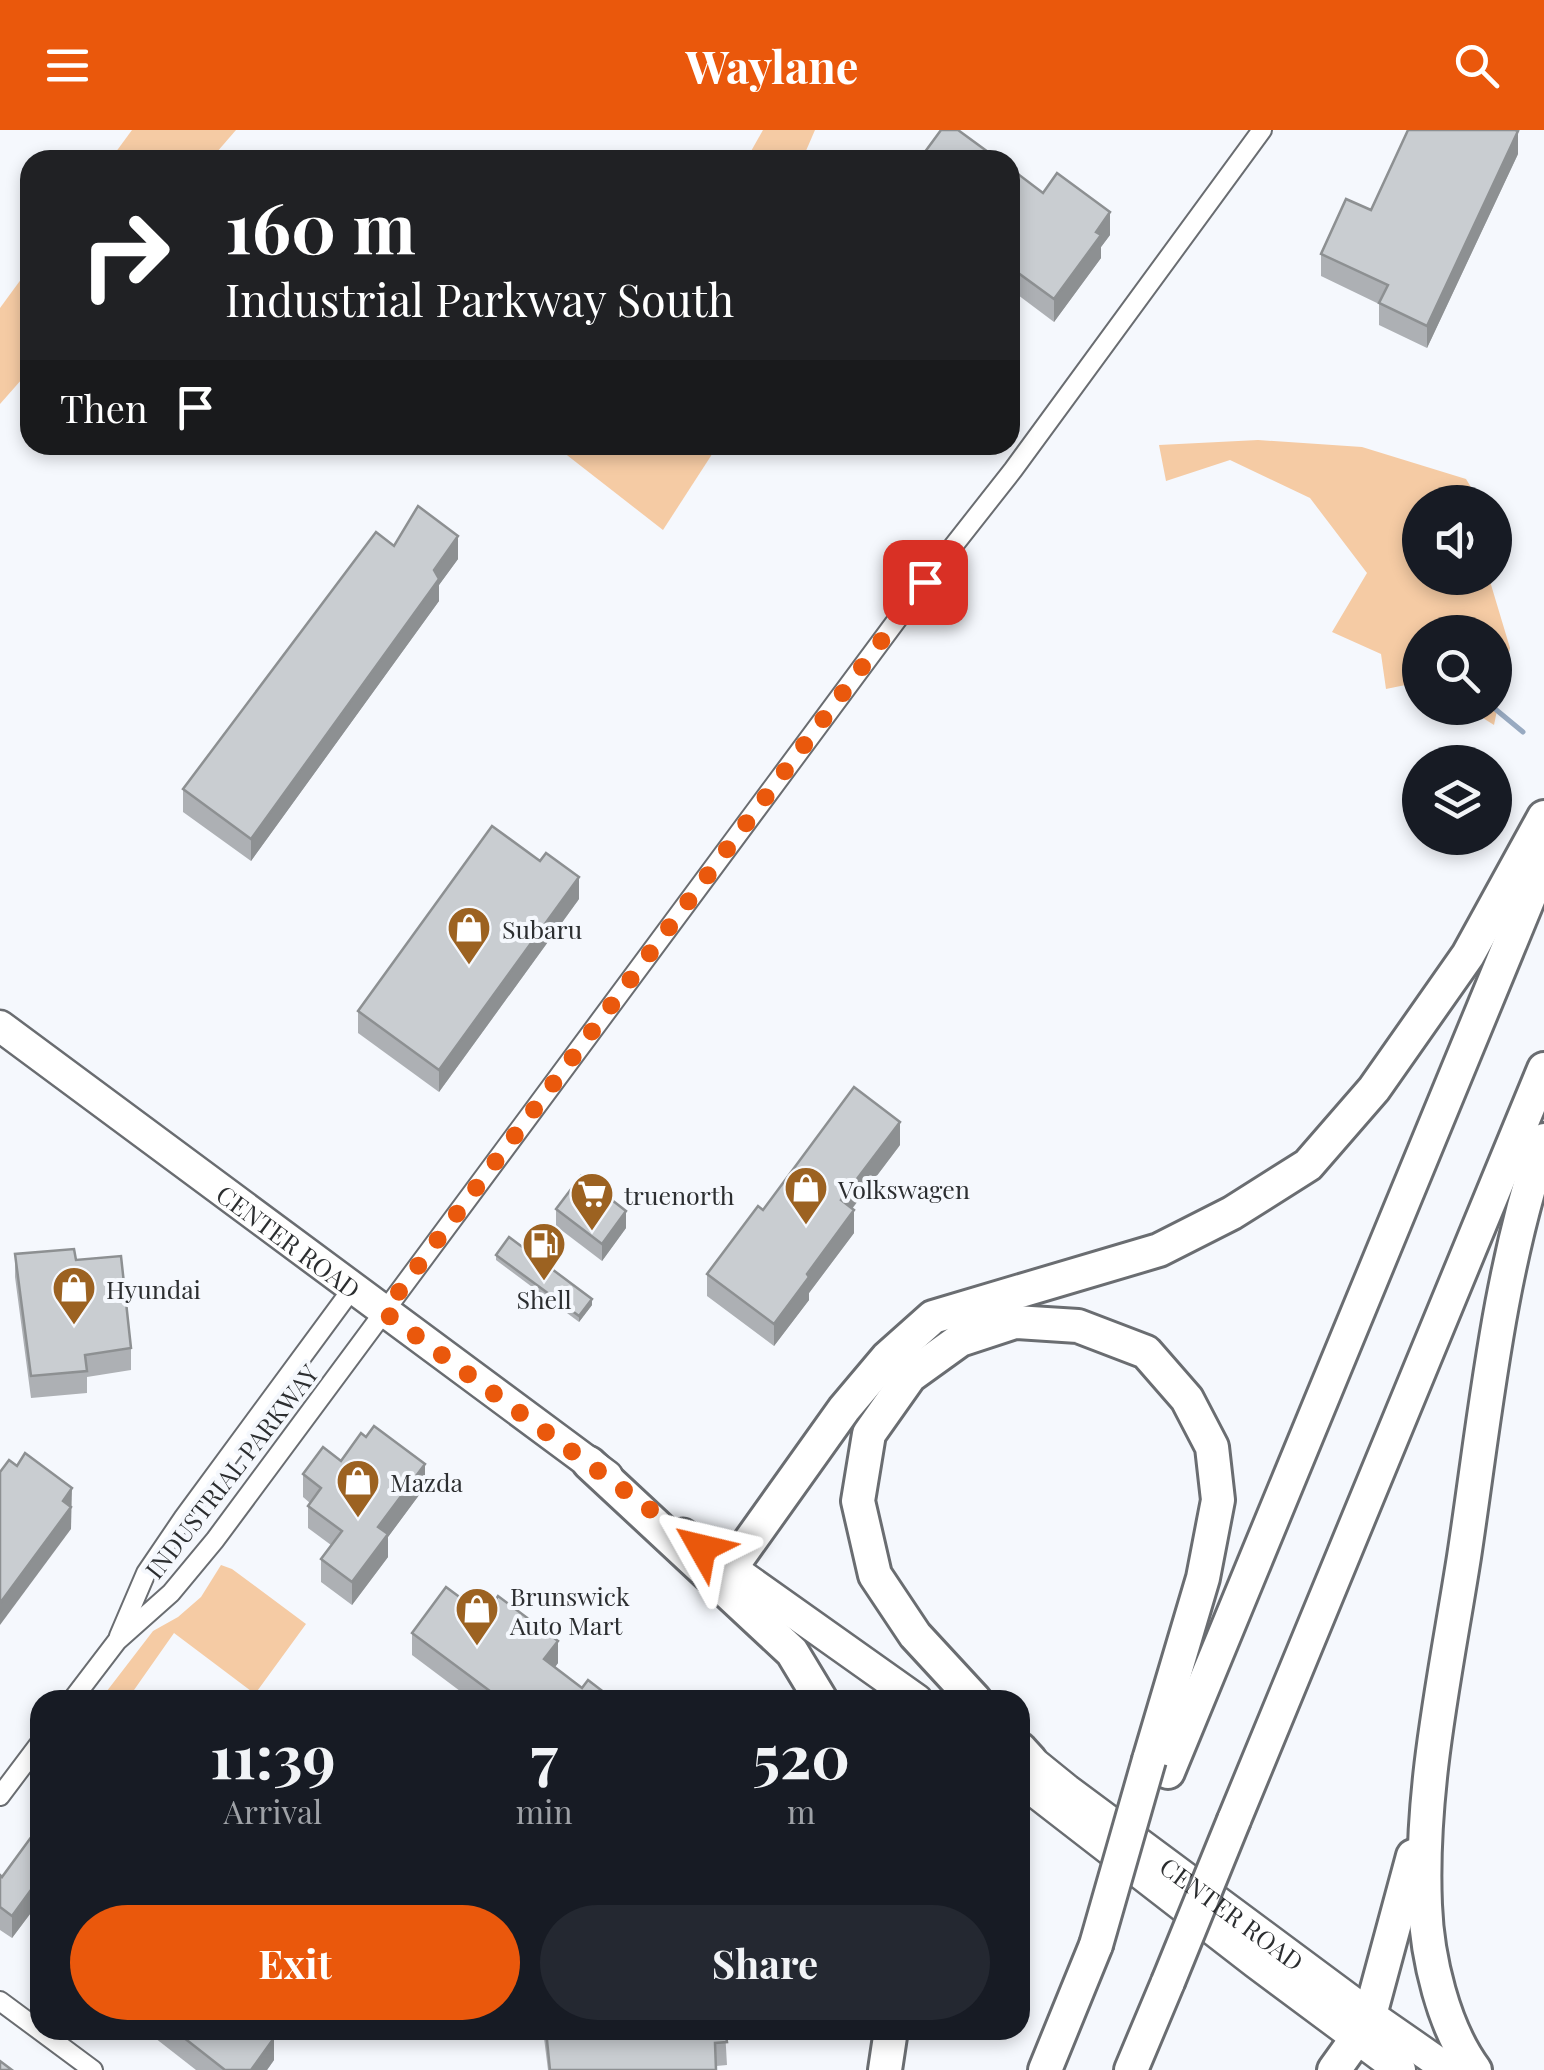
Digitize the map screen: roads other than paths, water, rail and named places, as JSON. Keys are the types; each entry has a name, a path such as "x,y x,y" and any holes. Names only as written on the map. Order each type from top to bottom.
{"highway":[{"path":"730,1569 844,1409 887,1358 934,1318 1159,1250 1232,1214 1308,1165 1374,1089 1468,955 1544,817"},
{"path":"1045,2070 1096,1946 1158,1766 1544,861"},
{"path":"1130,2070 1544,1069"},
{"path":"1334,2070 1364,2026 1426,1808 1504,1293 1544,1140"},
{"path":"965,1690 914,1635 875,1575 858,1500 869,1434 910,1376 960,1340 1015,1322 1078,1326 1146,1352 1187,1398 1212,1448 1218,1500 1158,1766"},
{"path":"589,1463 792,1652 815,1690"},
{"path":"1426,1808 1424,1905 1430,1962 1444,2008 1475,2070"},
{"path":"884,2070 890,2040"}],"main road":[{"name":"CENTER ROAD","path":"0,1026 730,1569 903,1690"},
{"name":"CENTER ROAD","path":"1030,1768 1240,1951 1364,2026 1449,2070"},
{"name":"CENTER ROAD","path":"1364,2026 1400,2070"}],"street":[{"name":"INDUSTRIAL PARKWAY","path":"79,1690 116,1641 171,1593 204,1553 925,582 1013,470 1262,130"},
{"path":"116,1641 146,1573 352,1288"},
{"path":"0,1796 30,1756"},
{"path":"0,2000 30,2023"},
{"path":"53,2040 93,2070"}],"waterway":[{"path":"1512,723 1523,732"}],"place":[{"name":"Subaru","path":"469,966"},
{"name":"Volkswagen","path":"806,1226"},
{"name":"truenorth","path":"592,1232"},
{"name":"Shell","path":"544,1282"},
{"name":"Hyundai","path":"74,1326"},
{"name":"Mazda","path":"358,1519"},
{"name":"Brunswick Auto Mart","path":"477,1647"}]}
